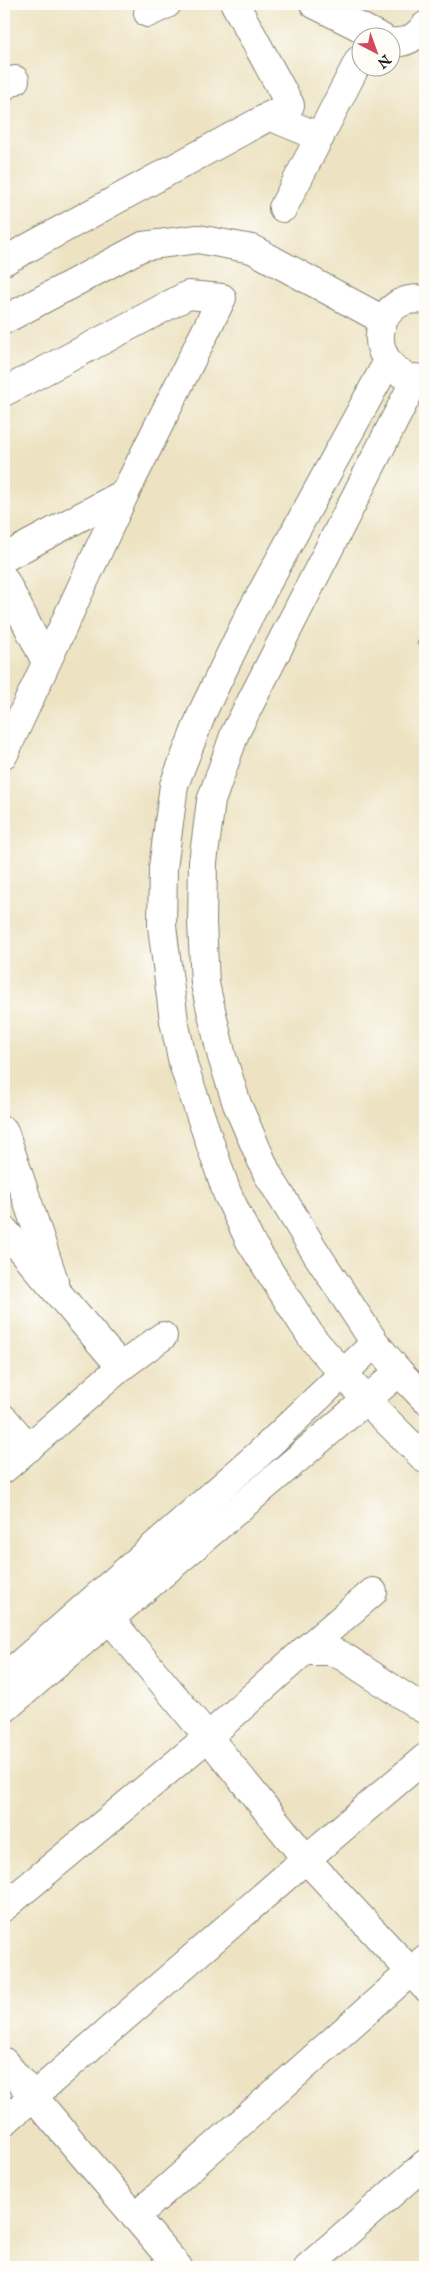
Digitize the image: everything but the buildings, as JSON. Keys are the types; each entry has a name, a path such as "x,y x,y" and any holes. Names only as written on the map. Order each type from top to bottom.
{"street":[{"path":"4,261 290,104 235,4"},
{"path":"314,4 362,28"},
{"path":"402,42 412,39 425,26"},
{"path":"283,208 352,74"},
{"path":"269,116 320,137"},
{"path":"4,320 144,246 198,239 252,250 383,320"},
{"path":"4,392 188,296 222,298 125,493 4,754"},
{"path":"425,300 409,300 399,304 383,320 379,342 387,362 405,376 421,377 317,570 236,733 211,801 203,862 202,923 205,984 222,1057 237,1104 267,1173 306,1237 376,1343 399,1372 425,1399"},
{"path":"387,362 249,616 207,703 174,785 162,868 162,926 174,1021 184,1067 226,1193 250,1241 312,1338 367,1402 425,1459"},
{"path":"4,558 125,493"},
{"path":"285,548 317,570"},
{"path":"4,580 46,662"},
{"path":"4,1131 58,1293"},
{"path":"4,1230 121,1367"},
{"path":"4,1469 121,1367 163,1336"},
{"path":"4,1678 259,1454 376,1343"},
{"path":"4,1709 109,1618 367,1402 399,1372"},
{"path":"4,1419 29,1448"},
{"path":"259,1454 277,1477"},
{"path":"4,1907 208,1737 373,1592"},
{"path":"109,1618 306,1859 421,1972 135,2217"},
{"path":"304,1651 330,1651 344,1657 425,1710"},
{"path":"4,2122 425,1758"},
{"path":"4,2062 135,2217 166,2263"},
{"path":"308,2267 425,2164"}]}
